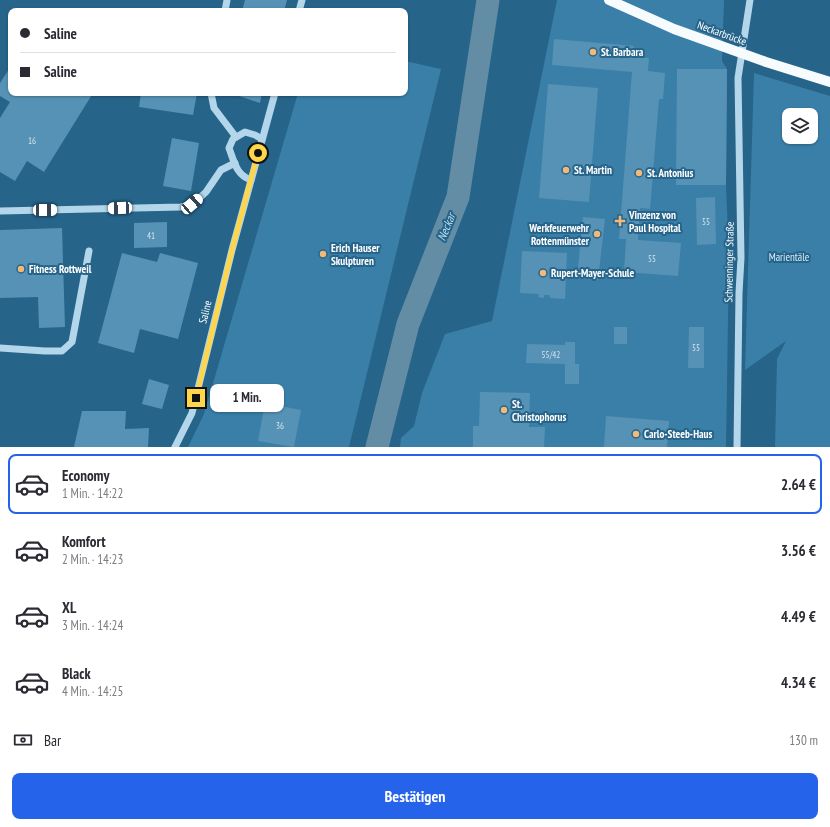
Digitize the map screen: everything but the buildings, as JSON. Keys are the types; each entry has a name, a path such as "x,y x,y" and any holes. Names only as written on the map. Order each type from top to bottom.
{"main road":[{"name":"Neckarbrücke","path":"609,0 674,29 766,62 830,82"}],"street":[{"name":"Schwenninger Straße","path":"737,447 739,293 741,258 738,78 750,0"},
{"path":"212,96 214,108 236,137"},
{"name":"Saline","path":"175,447 192,413 251,180 274,96"},
{"path":"251,180 242,176 229,148 233,139 245,132 256,135 262,139"},
{"path":"0,211 181,207 192,204 206,192 221,170 235,163"},
{"path":"0,348 46,351 62,350 72,342 89,250"}],"green space":[{"name":"Vinzenz von Paul Hospital","path":"557,0 724,0 722,61 727,69 726,185 729,257 726,447 400,447 401,438 414,426 422,393 445,334 492,321"},
{"name":"Erich Hauser Skulpturen","path":"408,62 441,69 349,447 188,447 204,414 297,96 408,96"},
{"name":"Marientäle","path":"754,73 830,96 830,447 775,447 777,359 786,341 745,370"}],"waterway":[{"name":"Neckar","path":"377,447 408,324 458,197 488,0"}],"place":[{"name":"St. Barbara","path":"593,52"},
{"name":"St. Martin","path":"566,170"},
{"name":"St. Antonius","path":"639,173"},
{"name":"Vinzenz von Paul Hospital","path":"620,221"},
{"name":"Werkfeuerwehr Rottenmünster","path":"597,234"},
{"name":"Erich Hauser Skulpturen","path":"323,254"},
{"name":"Fitness Rottweil","path":"21,269"},
{"name":"Rupert-Mayer-Schule","path":"543,273"},
{"name":"St. Christophorus","path":"504,410"},
{"name":"Carlo-Steeb-Haus","path":"636,434"}],"route":[{"path":"196,398 232,250 258,153"}]}
